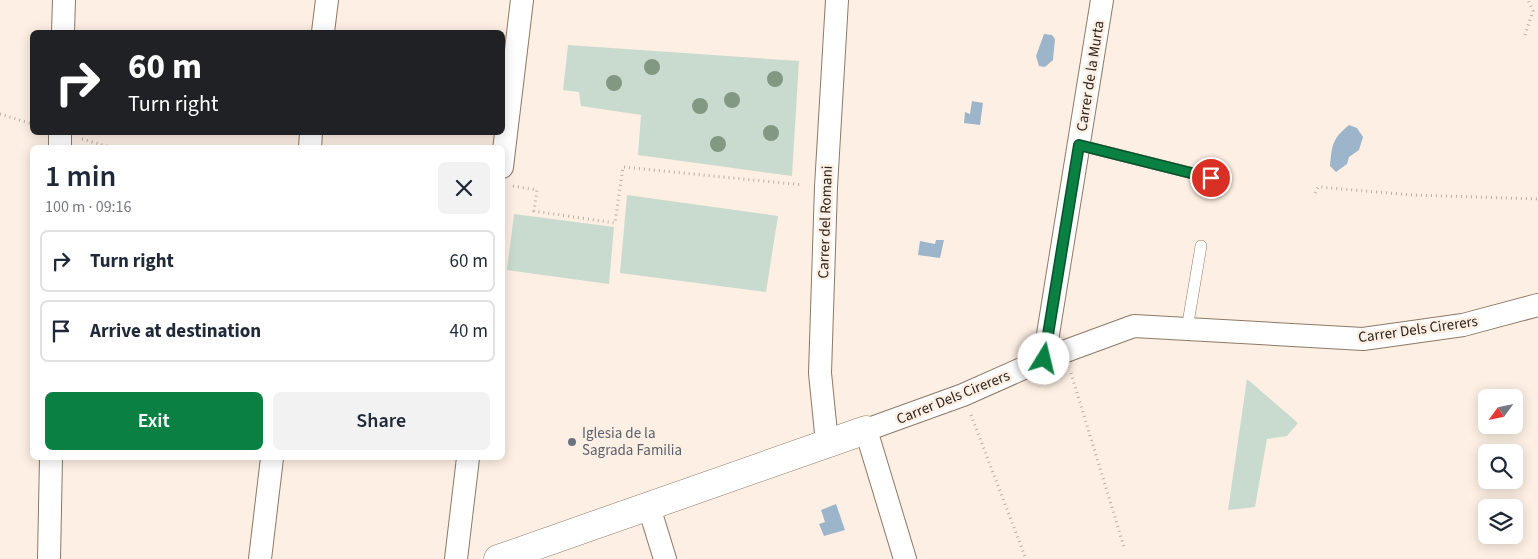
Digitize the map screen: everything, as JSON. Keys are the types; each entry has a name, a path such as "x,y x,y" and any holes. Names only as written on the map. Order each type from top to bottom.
{"street":[{"path":"63,30 64,0"},
{"path":"323,30 327,0"},
{"path":"507,177 522,0"},
{"name":"Carrer del Romani","path":"827,444 820,373 826,187 837,0"},
{"name":"Carrer de la Murta","path":"1054,355 1079,145 1102,0"},
{"name":"Carrer Dels Cirerers","path":"498,559 963,395 1054,355 1134,326 1363,339 1463,325 1538,305"},
{"path":"866,430 905,559"},
{"path":"49,559 51,460"},
{"path":"260,559 272,460"},
{"path":"456,559 468,460"},
{"path":"649,506 665,559"}],"lane":[{"path":"1079,145 1211,178"},
{"path":"1187,329 1200,246"}],"path":[{"path":"1525,36 1533,11 1528,0"},
{"path":"0,114 30,123"},
{"path":"66,139 97,145"},
{"path":"507,177 537,190 534,211 614,223 623,167 826,187"},
{"path":"1315,193 1318,187 1412,195 1538,198"},
{"path":"1054,355 1124,547"},
{"path":"963,395 1026,559"}],"green space":[{"path":"568,45 799,61 792,176 638,155 641,115 581,106 579,92 563,90"},
{"path":"627,195 778,216 766,292 620,273"},
{"path":"514,214 614,227 609,284 507,270"},
{"path":"1247,379 1298,423 1287,436 1267,439 1255,507 1228,510"}],"water":[{"path":"1044,34 1052,35 1055,39 1053,60 1045,67 1039,66 1036,56"},
{"path":"972,101 983,103 980,125 964,123 965,112 970,114"},
{"path":"1349,125 1357,128 1363,137 1359,150 1349,157 1347,164 1336,172 1330,166 1332,147 1339,134"},
{"path":"936,240 944,240 940,258 918,255 920,241 935,244"},
{"path":"836,504 845,530 824,536 819,524 825,522 821,510"}],"place":[{"name":"Iglesia de la Sagrada Familia","path":"572,442"}],"route":[{"path":"1044,359 1079,145 1211,178"}]}
